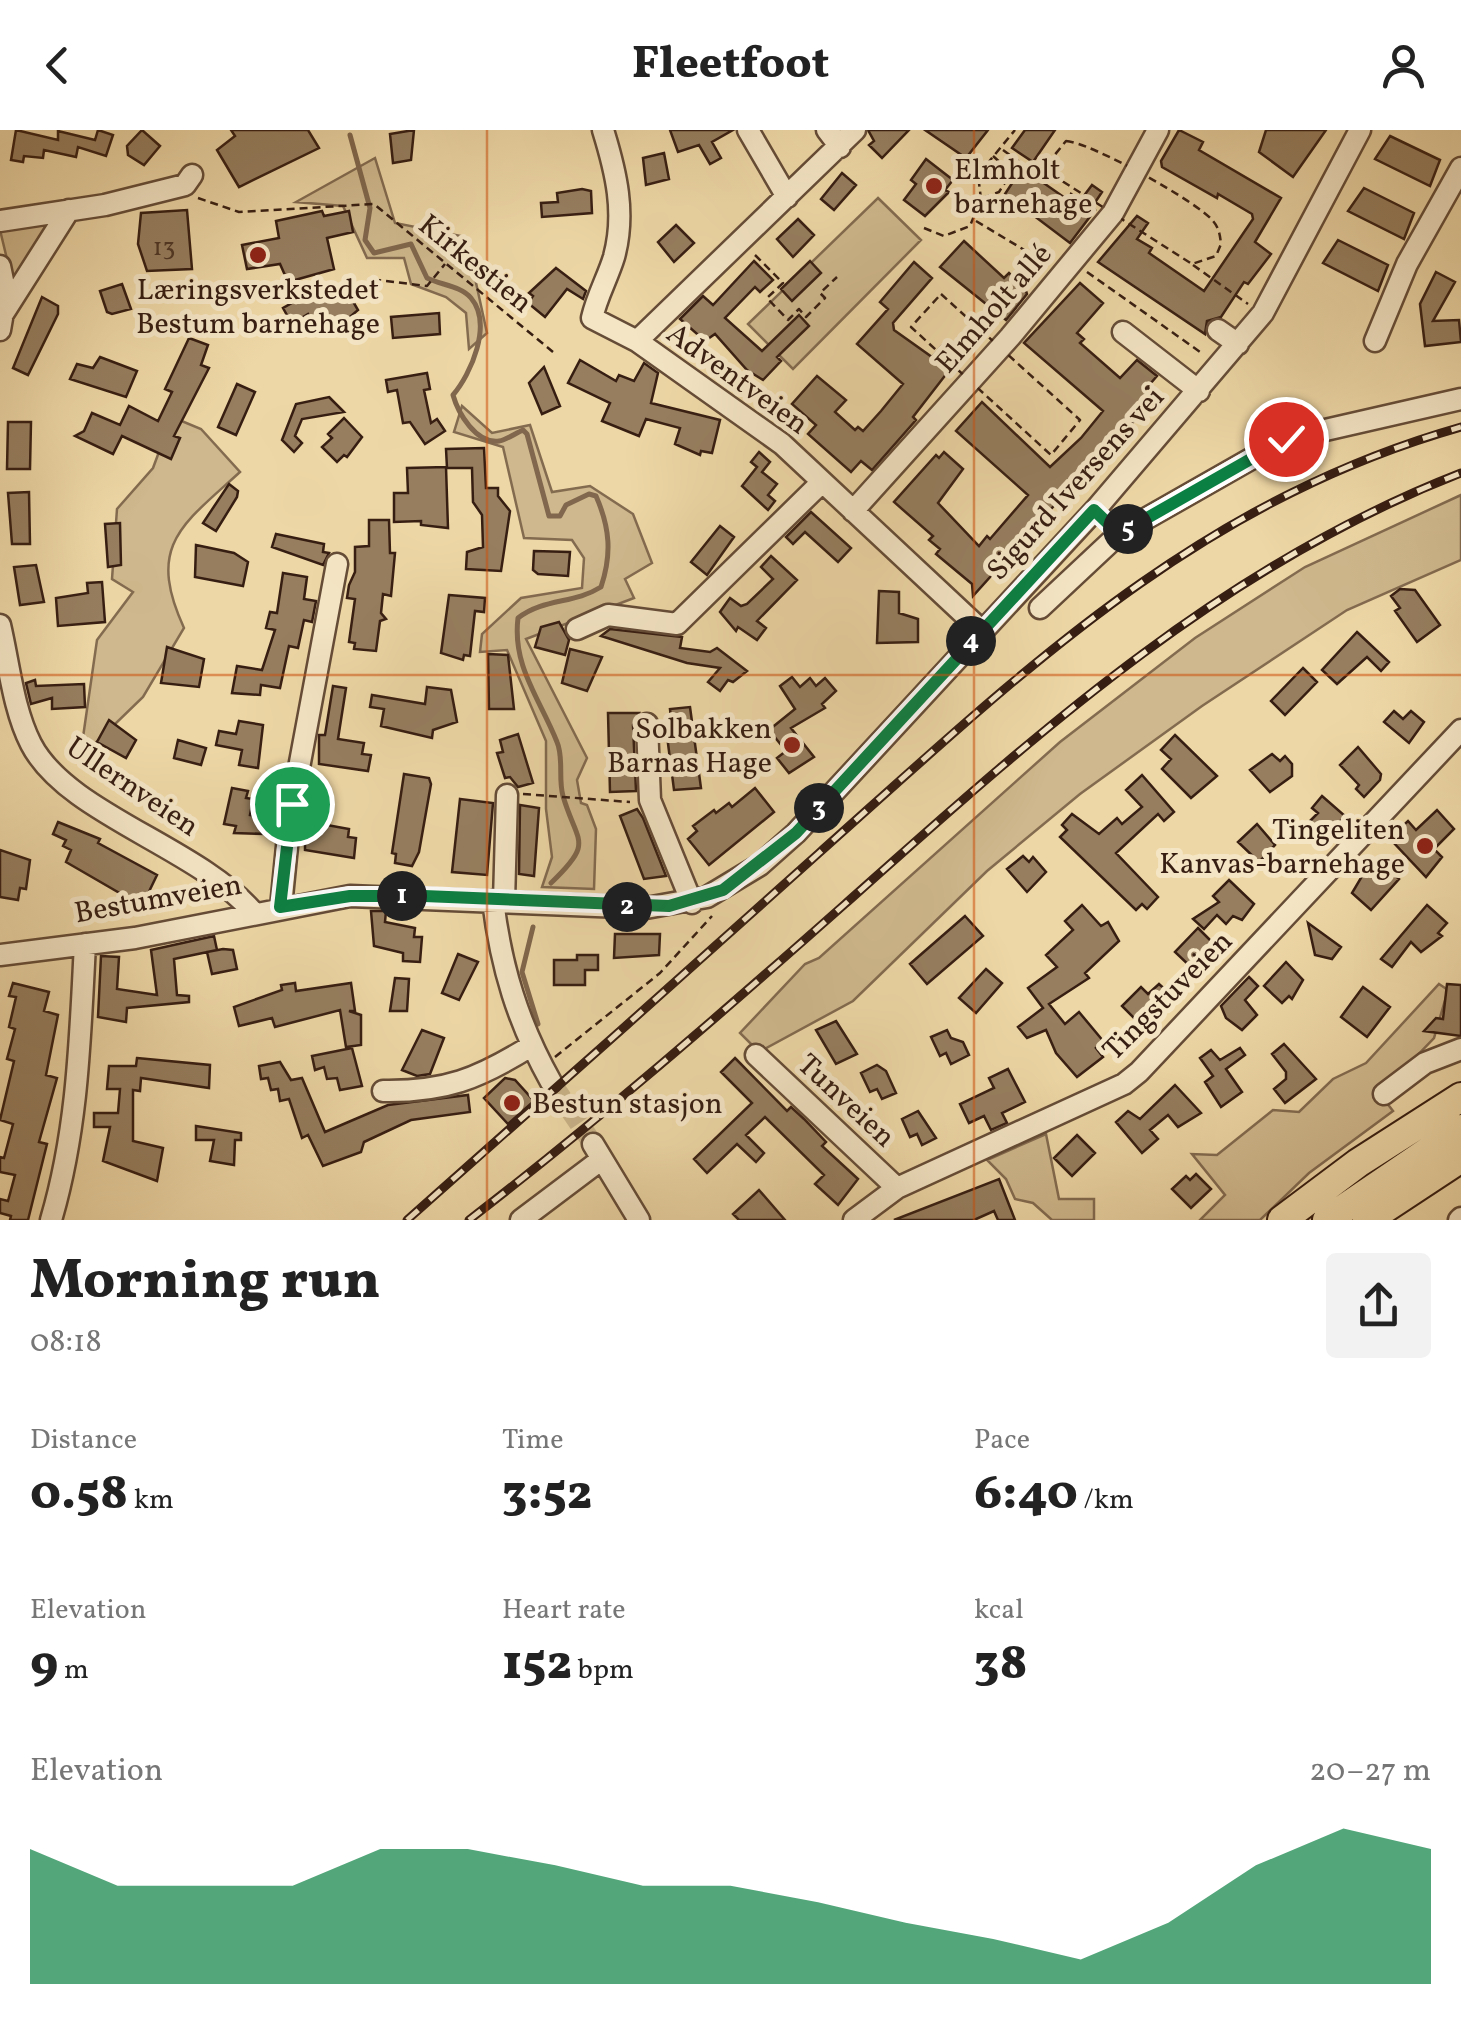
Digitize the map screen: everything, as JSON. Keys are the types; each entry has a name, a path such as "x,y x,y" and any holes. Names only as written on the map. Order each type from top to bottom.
{"highway":[{"path":"1282,1220 1358,1164 1461,1098"},
{"path":"1327,1220 1461,1129"},
{"path":"1367,1220 1461,1158"}],"street":[{"name":"Adventveien","path":"603,130 616,176 620,218 614,259 592,318 637,341 742,414 822,482 981,630"},
{"path":"748,130 787,198"},
{"path":"637,341 787,198 834,138 855,130"},
{"name":"Elmholt allé","path":"853,511 1113,213 1158,130"},
{"name":"Sigurd Iversens vei","path":"498,901 646,908 699,900 760,864 796,833 1094,510 1238,344 1282,281 1360,130"},
{"path":"1375,341 1407,264 1461,168"},
{"path":"0,221 185,185 192,175"},
{"path":"2,322 69,210"},
{"path":"0,266 6,295 2,322"},
{"path":"1218,330 1238,344"},
{"path":"1123,332 1198,391"},
{"path":"1040,608 1119,534 1286,439 1461,399"},
{"path":"578,630 608,616 677,624 822,482"},
{"path":"1094,510 1119,534"},
{"path":"280,907 290,816 337,564"},
{"name":"Ullernveien","path":"0,625 24,729 46,768 235,890 254,912"},
{"path":"647,724 650,800 699,900"},
{"name":"Tingstuveien","path":"854,1220 898,1188 1124,1084 1140,1072 1461,730"},
{"path":"507,794 498,901 504,976 531,1046 547,1074"},
{"name":"Bestumveien","path":"0,954 85,944 350,896 498,901"},
{"path":"52,1220 70,1158 77,1110 85,944"},
{"path":"383,1091 432,1092 495,1068 531,1046"},
{"path":"1384,1094 1425,1062 1461,1049"},
{"name":"Tunveien","path":"756,1055 898,1188"},
{"path":"521,1220 598,1152 639,1220"}],"path":[{"path":"924,228 944,236 975,220 981,199 978,175 1014,130"},
{"path":"1002,149 1032,170 1053,168"},
{"path":"981,199 999,192 1006,181 1006,170 994,156"},
{"name":"Kirkestien","path":"196,198 239,212 357,202 374,204 553,352"},
{"path":"975,220 1068,268 1194,347"},
{"path":"748,235 754,243 749,248 782,283 766,298 788,320 799,310 806,316 825,298 820,293 837,276"},
{"path":"351,295 378,280 428,285 446,264"},
{"path":"1192,264 1244,302"},
{"path":"507,794 549,793 624,802 650,800"},
{"path":"547,1074 673,960 712,919 699,900"}],"shaded area":[{"path":"375,158 395,223 466,237 487,333 469,349 466,313 446,297 411,284 404,258 367,258 343,206 296,202"},
{"path":"878,198 921,240 793,369 748,324"},
{"path":"53,221 13,284 0,230"},
{"path":"462,406 492,433 530,425 552,492 590,486 633,514 652,563 625,579 634,598 526,639 587,758 577,780 581,803 587,805 596,829 594,889 542,887 552,857 546,809 546,741 507,650 480,652 482,634 521,598 582,588 584,558 572,540 524,538 503,447 454,432"},
{"path":"172,417 201,429 240,472 201,507 176,539 169,576 184,628 143,697 80,758 97,640 133,592 112,579 117,509 153,468"},
{"path":"1461,495 1461,560 1347,610 1202,706 1080,794 987,871 853,1001 759,1052 740,1033 805,964 819,958 1060,742 1195,638 1305,567"},
{"path":"1439,984 1448,990 1434,1038 1380,1094 1393,1111 1309,1173 1260,1220 1200,1220 1225,1195 1192,1154 1217,1155 1273,1110 1299,1112 1333,1079 1366,1063"},
{"path":"1046,1134 1059,1199 1094,1199 1094,1220 1052,1220 1033,1203 1015,1199 1006,1179 987,1160"}],"building":[{"path":"16,130 58,140 58,131 95,140 98,130 113,135 106,156 78,147 76,157 44,150 43,158 24,156 23,162 11,160"},
{"path":"142,130 160,146 144,165 128,155 127,146"},
{"path":"231,130 308,130 319,148 239,187 217,150 235,136"},
{"path":"414,130 411,160 393,163 390,134"},
{"path":"670,130 733,130 712,142 721,158 710,164 699,145 678,152"},
{"path":"868,130 909,130 882,158 869,145 874,141"},
{"path":"925,130 988,130 966,158"},
{"path":"1025,130 1055,130 1033,162 1012,148"},
{"path":"1179,130 1203,142 1199,150 1281,198 1255,242 1271,254 1248,284 1244,282 1221,317 1207,321 1205,334 1098,262 1137,216 1148,223 1137,239 1152,248 1149,253 1204,291 1253,219 1252,214 1218,194 1217,198 1162,167 1161,161"},
{"path":"1266,130 1326,130 1293,177 1259,152"},
{"path":"1390,136 1440,160 1430,186 1375,159"},
{"path":"664,153 669,179 646,185 643,158"},
{"path":"926,159 953,180 945,190 949,192 925,216 904,200 916,184 911,180"},
{"path":"1022,168 1068,200 1071,194 1080,201 1092,185 1102,192 1092,207 1095,210 1070,243 1005,194"},
{"path":"842,173 856,185 834,210 821,199"},
{"path":"1364,188 1414,213 1404,239 1348,211"},
{"path":"591,191 592,213 542,217 541,203 558,202 557,193"},
{"path":"187,210 192,269 147,271 138,244 141,213"},
{"path":"322,211 324,216 349,211 353,232 327,238 334,269 288,282 280,264 247,269 242,245 279,238 276,221"},
{"path":"798,219 814,235 793,257 777,239"},
{"path":"676,225 694,243 674,262 658,242"},
{"path":"1338,240 1388,265 1378,291 1323,263"},
{"path":"964,241 1004,278 1009,273 1025,288 1027,294 1006,320 940,267"},
{"path":"754,261 773,280 760,292 755,287 725,318 762,351 799,315 809,326 777,357 781,361 763,380 747,370 715,334 705,341 680,319 703,296 713,305"},
{"path":"810,261 821,273 792,301 781,289"},
{"path":"914,262 932,278 893,323 894,330 932,357 946,341 961,355 913,417 916,420 872,470 861,461 851,472 808,434 816,425 792,404 817,376 846,400 835,412 855,430 858,427 863,431 881,411 903,384 857,344 888,309 880,302"},
{"path":"556,268 586,291 583,299 567,289 545,317 528,303 533,296 529,293"},
{"path":"1436,272 1455,282 1433,321 1459,320 1461,342 1425,346 1420,304"},
{"path":"1080,283 1103,303 1077,333 1084,339 1080,343 1120,378 1137,360 1157,376 1144,391 1150,402 1093,470 1090,467 1078,479 973,596 972,584 936,554 940,549 929,540 933,536 894,502 936,455 939,458 944,452 963,469 938,503 979,546 987,536 990,539 1028,495 956,431 982,402 1050,467 1081,438 1103,411 1024,343"},
{"path":"122,284 131,309 107,312 100,291"},
{"path":"344,286 358,310 343,323 318,332 308,314 292,324 283,308 317,289 322,298"},
{"path":"42,297 58,306 58,314 28,375 13,368"},
{"path":"439,313 440,334 393,338 391,317"},
{"path":"189,338 208,345 201,365 209,368 174,436 180,438 171,459 122,436 113,454 75,436 84,431 92,413 120,425 129,406 158,421 172,392 165,389"},
{"path":"100,357 137,371 126,397 70,379 77,364 93,368"},
{"path":"580,360 616,381 619,375 634,381 644,363 658,373 651,403 720,420 712,453 701,451 700,455 675,444 680,428 646,419 639,436 602,421 610,403 568,383"},
{"path":"544,367 560,406 542,414 529,383"},
{"path":"427,373 430,389 424,390 431,423 437,419 445,431 425,444 410,422 403,423 397,390 388,392 386,380"},
{"path":"237,384 255,392 236,435 218,427"},
{"path":"329,397 344,412 302,419 295,436 302,443 294,452 282,440 296,404"},
{"path":"344,418 362,437 347,457 344,455 337,462 322,447 332,438 328,434"},
{"path":"8,422 31,422 30,469 7,469"},
{"path":"484,448 486,488 498,488 498,496 510,511 501,571 466,569 467,552 483,547 482,515 473,502 472,468 447,468 446,449"},
{"path":"759,452 770,462 762,472 777,484 768,495 775,501 768,510 742,486 757,467 751,462"},
{"path":"446,467 448,528 421,525 421,521 394,522 394,493 408,493 407,468"},
{"path":"229,484 238,491 237,497 216,531 203,523"},
{"path":"29,492 30,544 12,544 8,493"},
{"path":"811,512 851,548 838,562 805,532 793,544 786,537"},
{"path":"369,520 389,520 390,553 395,553 391,596 383,594 381,613 386,619 380,621 376,651 354,649 355,643 349,642 355,599 347,598 355,572 355,547 369,546"},
{"path":"120,523 121,565 108,567 105,524"},
{"path":"720,526 734,537 707,575 691,562"},
{"path":"276,534 324,544 323,552 329,553 323,565 272,547"},
{"path":"196,545 234,553 248,562 243,586 195,577"},
{"path":"534,551 570,552 568,576 538,574 533,570"},
{"path":"771,556 797,580 757,621 766,628 757,640 738,627 736,631 720,612 730,598 741,606 747,604 773,579 761,567"},
{"path":"36,565 44,602 20,605 14,567"},
{"path":"283,573 307,577 304,599 316,601 312,622 304,620 298,648 289,646 280,688 261,685 260,695 232,693 237,666 262,670 275,630 266,628 270,612 277,613"},
{"path":"102,582 105,622 58,626 56,598 88,593 87,583"},
{"path":"1400,589 1415,590 1440,625 1417,642 1395,611 1400,608 1391,596"},
{"path":"879,591 899,592 899,613 918,619 918,642 877,643"},
{"path":"449,595 485,598 484,612 475,611 470,656 464,655 463,660 441,653"},
{"path":"559,622 569,640 565,655 535,647 541,627"},
{"path":"610,629 682,637 680,648 710,652 717,648 747,671 733,682 728,680 720,691 708,682 720,668 687,663 601,636"},
{"path":"1357,632 1389,662 1381,671 1367,657 1337,684 1322,670"},
{"path":"167,647 204,659 199,687 161,683"},
{"path":"570,649 602,657 587,691 562,683"},
{"path":"488,654 508,655 514,709 489,709"},
{"path":"1303,668 1317,682 1285,715 1271,701"},
{"path":"792,677 800,687 810,678 816,686 825,678 836,691 822,704 825,708 791,728 814,757 789,773 777,758 786,751 769,730 795,709 780,686"},
{"path":"35,680 36,686 84,684 85,707 52,709 52,698 31,704 26,683"},
{"path":"333,686 346,688 338,739 364,743 362,754 371,755 368,771 319,764 319,735 325,735"},
{"path":"427,687 451,690 457,722 433,730 432,738 381,726 384,709 370,707 372,695 425,704"},
{"path":"690,707 701,788 674,790 666,728 672,727 670,709"},
{"path":"1394,711 1403,719 1411,711 1424,722 1409,743 1384,722"},
{"path":"608,713 639,713 633,725 636,791 610,792"},
{"path":"109,720 136,740 126,758 97,742"},
{"path":"239,721 263,725 258,768 239,765 242,750 216,745 219,731 236,734"},
{"path":"518,734 533,783 518,787 510,777 505,778 497,753 503,752 500,740"},
{"path":"1175,735 1217,776 1191,798 1162,769 1171,759 1161,750"},
{"path":"178,740 206,748 201,765 174,758"},
{"path":"1358,747 1381,774 1364,797 1356,789 1359,785 1340,765"},
{"path":"1272,754 1280,761 1285,756 1292,764 1292,776 1270,792 1250,770"},
{"path":"404,774 429,778 431,784 419,852 412,866 395,863 396,854 392,853"},
{"path":"1142,775 1174,812 1164,821 1158,814 1116,853 1158,897 1147,909 1142,904 1136,910 1060,837 1067,830 1062,825 1072,814 1099,834 1117,818 1122,824 1142,807 1126,790"},
{"path":"232,788 248,791 246,798 253,799 250,815 269,819 266,834 234,833 236,826 224,824"},
{"path":"755,788 774,812 709,865 688,839 697,831 693,826 714,810 716,813 729,803 732,807"},
{"path":"1322,796 1345,816 1320,842 1304,827 1318,813 1312,808"},
{"path":"460,799 493,803 487,875 452,872"},
{"path":"520,805 539,808 534,876 519,874"},
{"path":"637,809 666,876 644,879 620,816"},
{"path":"1437,810 1454,829 1434,849 1442,857 1426,877 1393,842 1393,835 1408,821 1416,830"},
{"path":"305,821 349,829 348,837 356,838 354,858 305,850"},
{"path":"58,822 100,839 98,843 157,875 142,906 66,862 71,850 63,846 66,840 53,834"},
{"path":"1257,824 1275,845 1259,862 1238,842"},
{"path":"0,850 30,860 26,889 20,888 18,900 0,897"},
{"path":"1023,856 1029,862 1033,857 1046,872 1027,892 1007,869"},
{"path":"1383,864 1399,879 1371,910 1352,893 1365,871 1369,874"},
{"path":"1229,880 1254,904 1242,920 1233,916 1226,924 1217,915 1204,929 1193,919 1219,902 1213,896"},
{"path":"1082,905 1101,926 1108,922 1119,941 1085,973 1089,978 1049,1004 1065,1024 1079,1012 1104,1042 1096,1048 1103,1057 1077,1077 1056,1053 1046,1030 1027,1038 1018,1027 1043,1008 1028,988 1057,967 1046,955 1073,930 1065,921"},
{"path":"1427,905 1447,923 1438,933 1442,936 1421,952 1411,942 1392,967 1381,959"},
{"path":"371,911 386,911 385,922 415,928 414,937 422,937 420,962 403,961 403,953 374,946"},
{"path":"965,916 983,936 927,984 910,964"},
{"path":"1308,923 1341,947 1332,959 1315,955"},
{"path":"1198,928 1218,948 1193,969 1175,952"},
{"path":"615,934 660,934 659,955 614,958"},
{"path":"214,936 217,950 174,959 177,995 189,996 189,1002 127,1008 126,1022 98,1017 101,956 119,957 117,989 157,995 151,950"},
{"path":"233,950 237,969 212,974 207,952"},
{"path":"458,954 478,962 459,1000 442,993"},
{"path":"577,955 598,955 598,970 585,970 585,985 554,985 554,960 577,960"},
{"path":"1286,962 1303,980 1292,999 1289,996 1282,1003 1264,986"},
{"path":"986,969 1002,983 976,1013 959,998"},
{"path":"1249,977 1258,986 1245,1000 1257,1015 1242,1030 1226,1018 1221,1006"},
{"path":"395,978 409,979 407,1011 390,1011"},
{"path":"13,983 49,992 44,1011 58,1015 46,1075 57,1078 39,1142 47,1144 28,1220 10,1220 11,1216 0,1213 0,1199 8,1201 15,1175 0,1172 0,1157 4,1158 13,1124 0,1120 14,1061 7,1059 15,1029 9,1027 16,997 9,996"},
{"path":"295,983 296,991 351,983 355,1011 349,1011 361,1015 361,1045 346,1047 340,1010 275,1027 272,1018 239,1026 234,1007 282,990 281,985"},
{"path":"1159,984 1169,993 1140,1024 1122,1006 1141,987 1148,994"},
{"path":"1447,984 1461,985 1461,1036 1424,1031 1436,1018 1443,1019"},
{"path":"1363,987 1390,1007 1367,1037 1341,1017"},
{"path":"836,1021 857,1054 836,1064 816,1030"},
{"path":"422,1030 444,1038 430,1074 417,1076 402,1070"},
{"path":"947,1030 951,1038 963,1042 969,1055 951,1064 946,1053 940,1056 931,1037"},
{"path":"1284,1044 1316,1079 1285,1103 1274,1089 1286,1079 1286,1072 1272,1054"},
{"path":"352,1048 362,1086 340,1090 337,1078 327,1079 324,1067 315,1070 312,1056"},
{"path":"1240,1048 1245,1055 1226,1069 1242,1092 1221,1107 1205,1082 1213,1076 1200,1058 1211,1050 1220,1060"},
{"path":"137,1058 210,1065 209,1088 141,1078 140,1091 133,1090 133,1141 163,1148 157,1181 103,1161 110,1127 94,1127 94,1113 118,1113 120,1089 107,1089 109,1066 136,1066"},
{"path":"735,1058 787,1111 791,1107 804,1119 826,1142 822,1146 858,1179 838,1205 815,1184 824,1175 765,1117 746,1135 764,1153 756,1162 737,1144 707,1173 694,1159 752,1103 721,1072"},
{"path":"280,1062 291,1080 302,1078 325,1132 388,1105 468,1095 470,1112 411,1120 364,1142 361,1152 323,1166 308,1135 302,1138 289,1099 280,1101 278,1089 271,1090 268,1078 261,1079 259,1066"},
{"path":"877,1065 886,1071 896,1093 882,1099 877,1089 870,1092 861,1073"},
{"path":"1008,1069 1025,1102 1002,1113 1007,1123 991,1130 984,1116 969,1123 960,1104 994,1088 989,1078"},
{"name":"Bestun stasjon","path":"505,1078 515,1080 534,1101 508,1124 484,1098"},
{"path":"1175,1085 1201,1113 1178,1127 1168,1115 1150,1130 1158,1139 1142,1153 1116,1122 1128,1111 1140,1119"},
{"path":"918,1111 936,1138 922,1145 917,1134 910,1137 902,1119"},
{"path":"196,1126 241,1133 241,1140 235,1140 234,1165 210,1161 214,1140 196,1140"},
{"path":"1077,1135 1095,1153 1072,1176 1054,1158"},
{"path":"1196,1174 1211,1189 1191,1208 1172,1189 1186,1176 1190,1180"},
{"path":"999,1179 1015,1220 998,1220 994,1211 974,1220 894,1220"},
{"path":"759,1190 785,1220 739,1220 733,1214"}],"waterway":[{"path":"350,135 370,208 365,240 374,253 411,244 427,278 462,291 477,309 477,348 453,395 464,418 476,433 491,441 523,430 527,434 549,516 560,516 566,505 589,494 596,496 604,519 608,552 601,587 538,607 518,618 523,667 559,748 562,789 579,842 573,858 551,883"},
{"path":"533,927 522,972 538,1024"}],"tunnel":[{"path":"551,1082 593,1144"}],"railway":[{"path":"407,1220 967,722 1115,601 1276,500 1365,460 1461,427"},
{"path":"469,1220 660,1065 988,778 1134,660 1290,556 1373,511 1461,473"}],"place":[{"name":"Elmholt barnehage","path":"934,186"},
{"name":"Læringsverkstedet Bestum barnehage","path":"258,255"},
{"name":"Solbakken Barnas Hage","path":"792,745"},
{"name":"Tingeliten Kanvas-barnehage","path":"1425,846"},
{"name":"Bestun stasjon","path":"512,1103"}],"route":[{"path":"292,804 280,907 350,896 646,908 707,898 760,864 796,833 1094,510 1119,534 1148,519 1167,503 1286,439"}]}
